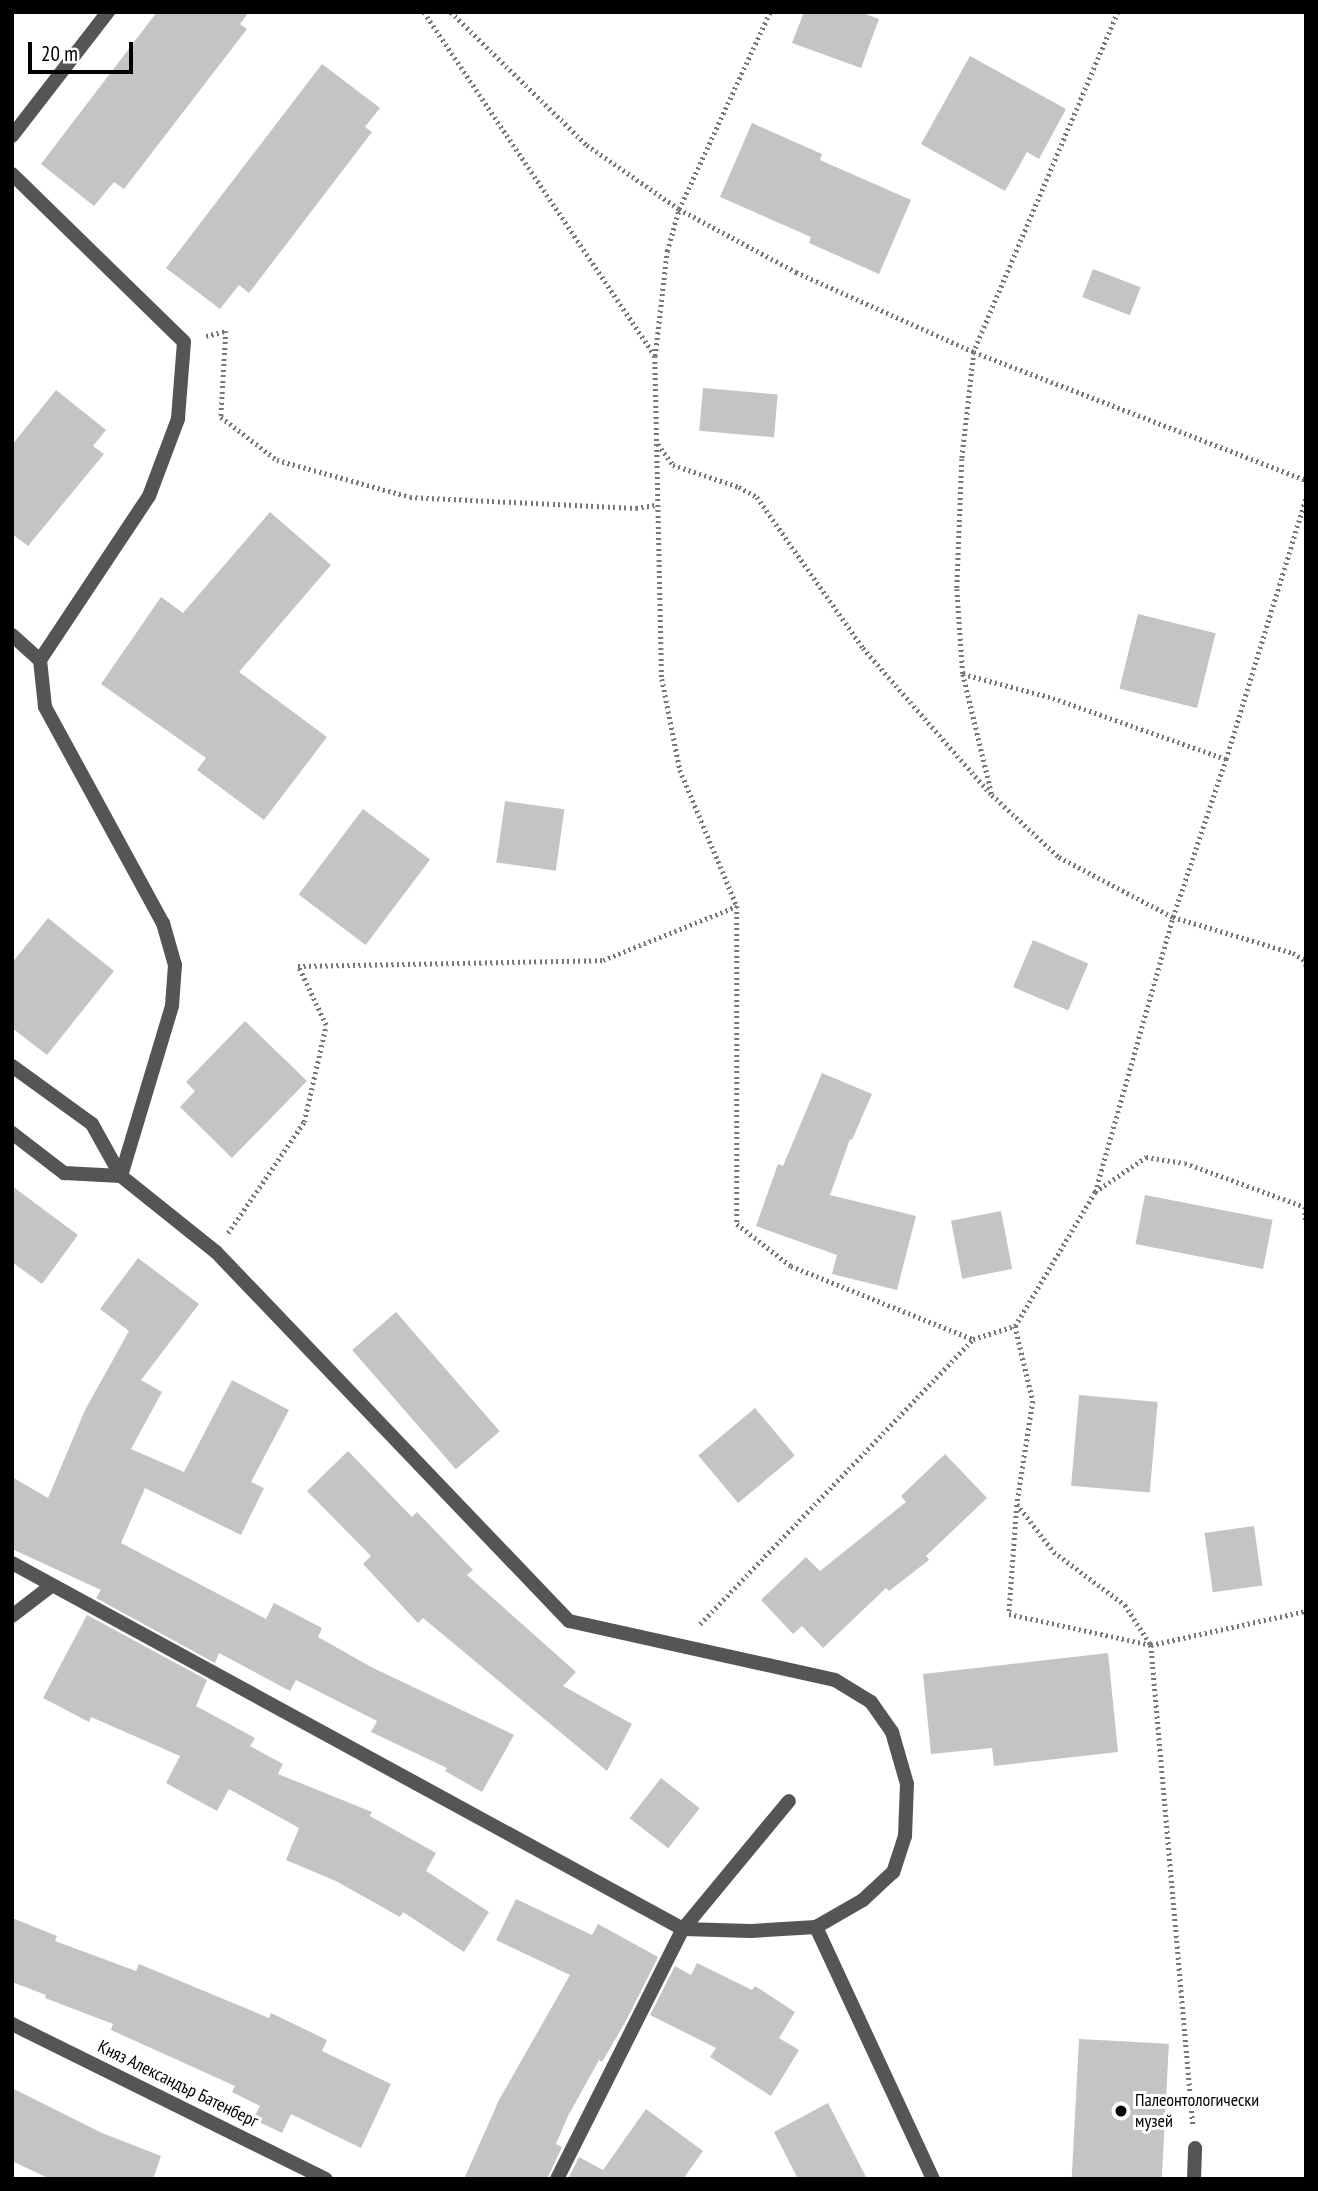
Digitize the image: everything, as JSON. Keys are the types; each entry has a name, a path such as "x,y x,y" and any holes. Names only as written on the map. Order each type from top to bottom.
{"street":[{"path":"12,136 108,12"},
{"path":"12,174 184,342 178,419 149,496 40,660 45,707 163,923 175,965 172,1006 121,1176"},
{"path":"12,635 40,660"},
{"path":"12,1066 92,1125 121,1176 216,1252 569,1621 835,1680 871,1702 892,1732 907,1784 905,1836 893,1872 863,1900 816,1927 751,1931 683,1929 12,1563"},
{"path":"12,1133 64,1173 121,1176"},
{"path":"12,1616 51,1586"},
{"path":"557,2179 683,1929 789,1801"},
{"path":"816,1927 933,2179"},
{"name":"Княз Александър Батенберг","path":"12,2024 326,2179"},
{"path":"1194,2179 1195,2148"}],"path":[{"path":"424,12 655,356"},
{"path":"451,12 587,145 678,209 796,272 974,352 1306,480"},
{"path":"770,12 678,209 667,251 655,356 658,444 656,505 662,678 680,770 737,906 737,1224 791,1266 973,1339"},
{"path":"992,795 963,674 957,589 962,459 974,352 1118,12"},
{"path":"184,342 226,331 222,417 278,460 410,497 636,508 656,505"},
{"path":"658,444 673,465 739,487 757,497 863,648 992,795 1059,856 1173,917 1293,953 1303,959 1306,965"},
{"path":"680,1645 973,1339 1016,1326 1095,1192 1173,917 1226,760 1306,498"},
{"path":"963,674 1053,698 1226,760"},
{"path":"216,1252 304,1122 326,1025 299,966 603,960 737,906"},
{"path":"1095,1192 1146,1157 1185,1163 1305,1207"},
{"path":"1306,1198 1306,1224"},
{"path":"1016,1326 1033,1401 1017,1504 1009,1614 1151,1645 1306,1611"},
{"path":"1017,1504 1054,1552 1125,1605 1151,1645 1195,2148"}],"building":[{"path":"157,12 249,12 240,24 247,29 124,189 114,182 94,206 41,164"},
{"path":"804,12 860,12 879,19 861,68 792,43"},
{"path":"970,56 1066,109 1039,159 1027,152 1005,191 921,144"},
{"path":"322,64 380,108 365,127 372,132 249,293 239,285 220,309 166,268"},
{"path":"752,123 822,154 820,160 911,200 879,274 809,243 811,237 720,197"},
{"path":"1093,269 1141,287 1130,315 1082,297"},
{"path":"703,388 778,395 774,437 699,431"},
{"path":"56,390 106,430 93,446 104,454 28,546 12,534 12,445"},
{"path":"270,512 331,565 239,672 327,737 264,820 197,770 206,758 101,684 161,597 183,613"},
{"path":"1138,614 1216,633 1197,708 1119,689"},
{"path":"505,801 564,809 556,871 496,862"},
{"path":"363,809 430,860 366,945 299,894"},
{"path":"48,918 114,971 47,1055 12,1028 12,963"},
{"path":"1033,940 1088,963 1068,1010 1013,987"},
{"path":"245,1021 307,1081 232,1158 180,1107 195,1091 186,1082"},
{"path":"822,1073 872,1094 852,1140 850,1139 830,1195 916,1216 897,1290 832,1274 837,1255 756,1226 778,1164 783,1166"},
{"path":"12,1186 78,1235 42,1284 12,1262"},
{"path":"1145,1195 1273,1220 1263,1269 1135,1244"},
{"path":"1001,1211 1012,1269 962,1279 951,1221"},
{"path":"138,1258 199,1304 141,1380 162,1392 131,1449 184,1472 232,1380 289,1410 251,1482 264,1488 241,1535 145,1488 121,1543 266,1619 274,1603 322,1628 318,1637 371,1667 514,1735 482,1792 445,1771 447,1768 371,1732 377,1721 296,1680 290,1691 219,1653 215,1663 96,1598 101,1590 12,1549 12,1477 48,1498 85,1410 129,1331 100,1309"},
{"path":"396,1312 500,1431 456,1469 352,1350"},
{"path":"1079,1395 1158,1402 1150,1493 1071,1486"},
{"path":"755,1408 795,1455 738,1503 698,1456"},
{"path":"348,1451 412,1517 417,1512 473,1570 467,1575 576,1672 563,1686 632,1724 607,1771 423,1618 418,1623 363,1564 371,1556 307,1491"},
{"path":"945,1454 987,1498 926,1556 929,1560 889,1591 886,1588 823,1648 802,1626 793,1634 761,1600 806,1557 820,1571 906,1502 901,1496"},
{"path":"1254,1526 1262,1585 1213,1592 1204,1533"},
{"path":"87,1615 207,1680 196,1706 255,1738 250,1746 283,1764 278,1774 372,1812 370,1816 436,1853 426,1871 489,1912 464,1952 403,1912 400,1917 336,1881 286,1860 299,1828 229,1789 217,1811 166,1783 180,1756 91,1717 89,1722 43,1698"},
{"path":"1108,1653 1118,1752 994,1766 992,1748 931,1754 923,1674"},
{"path":"661,1778 700,1808 668,1848 630,1818"},
{"path":"516,1899 592,1935 598,1924 658,1957 627,2019 602,2062 599,2060 568,2116 556,2144 562,2147 547,2179 464,2179 499,2100 570,1975 496,1940"},
{"path":"12,1918 57,1936 55,1941 136,1971 139,1964 269,2018 271,2013 327,2040 322,2051 391,2084 361,2148 291,2114 282,2133 253,2119 260,2106 232,2092 235,2086 111,2030 113,2024 45,1998 46,1995 12,1982"},
{"path":"697,1963 752,1990 755,1986 795,2012 779,2038 799,2050 771,2096 710,2057 716,2048 650,2015 675,1966 691,1975"},
{"name":"Палеонтологически музей","path":"1079,2039 1169,2044 1162,2179 1072,2179"},
{"path":"12,2088 102,2133 161,2156 153,2179 50,2179 12,2161"},
{"path":"828,2103 867,2179 798,2179 774,2132"},
{"path":"646,2109 703,2151 683,2179 568,2179 579,2157 603,2170"}],"place":[{"name":"Палеонтологически музей","path":"1121,2111"}]}
